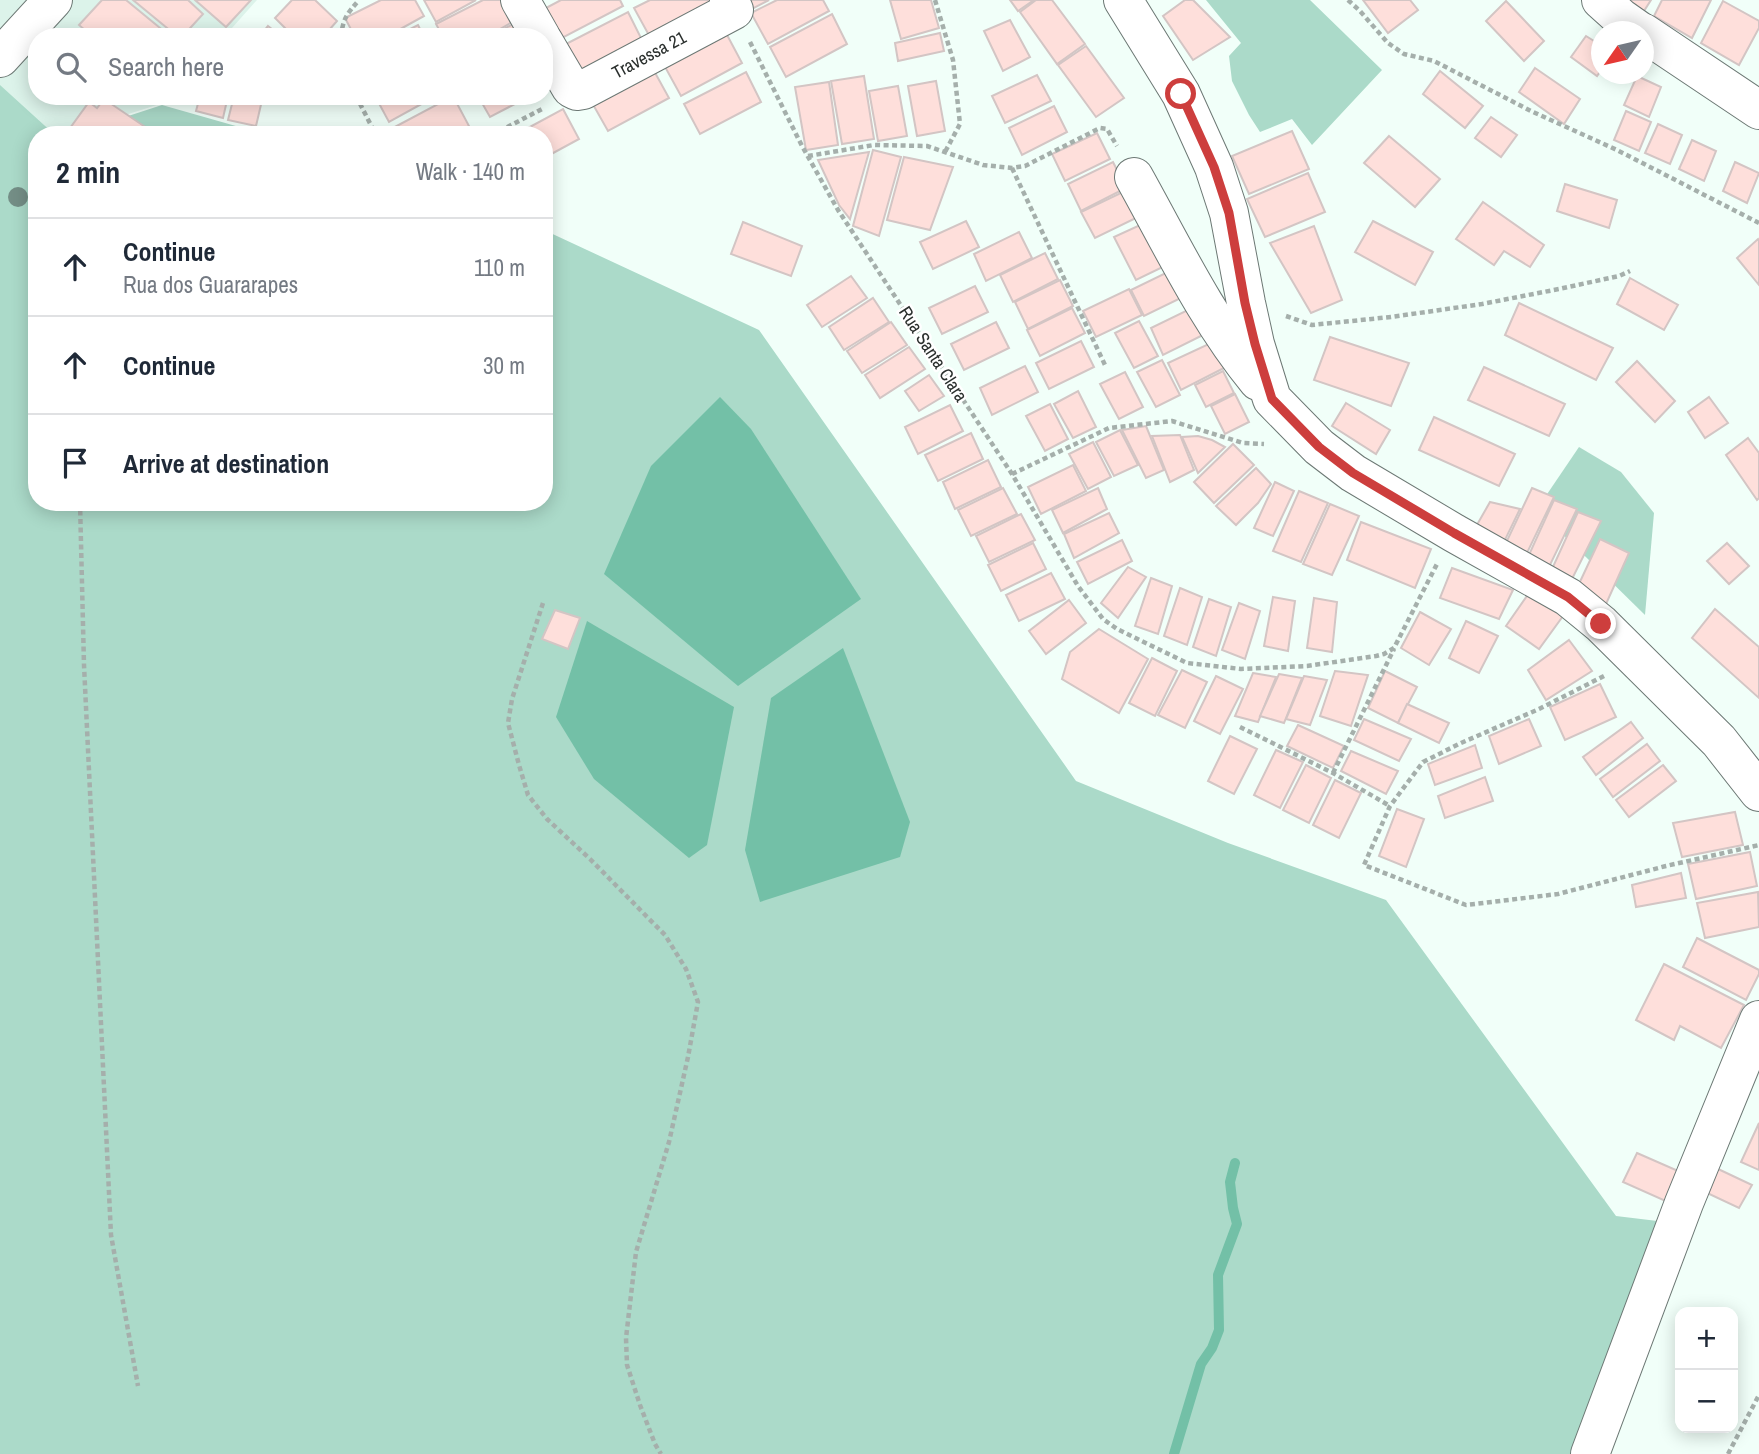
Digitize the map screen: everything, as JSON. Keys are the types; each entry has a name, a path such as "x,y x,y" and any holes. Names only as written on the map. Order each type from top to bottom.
{"street":[{"path":"0,58 53,0"},
{"path":"520,0 536,28"},
{"path":"1123,0 1181,94 1214,167 1229,213 1245,303 1272,399"},
{"path":"1601,0 1626,21"},
{"name":"Travessa 21","path":"572,86 583,90 595,84 732,5"},
{"path":"1654,40 1759,110"},
{"path":"553,56 572,86"},
{"path":"1135,177 1212,318 1237,356 1272,399 1319,447 1353,473 1568,597 1601,624 1719,741 1759,792"},
{"path":"1590,1454 1684,1203 1759,1020"}],"path":[{"path":"342,28 345,15 359,0"},
{"path":"935,0 953,60 960,124 945,152"},
{"path":"1348,0 1388,43 1404,54 1434,61 1759,223"},
{"name":"Rua Santa Clara","path":"732,5 838,210 1012,474 1078,586 1103,620 1187,663 1241,669 1307,666 1384,654 1394,648"},
{"path":"553,98 572,86"},
{"path":"361,105 371,126"},
{"path":"507,126 541,105"},
{"path":"808,156 874,145 927,146 983,164 1012,168 1025,166 1100,128 1107,130 1135,177"},
{"path":"1012,168 1105,365"},
{"path":"1245,303 1312,325 1482,304 1619,276 1630,271"},
{"path":"1012,474 1109,428 1172,421 1244,443 1319,447"},
{"path":"80,511 85,679 111,1235 138,1386"},
{"path":"1333,773 1454,533"},
{"path":"544,603 512,699 508,723 528,794 547,819 665,935 686,969 698,1002 669,1142 636,1252 626,1338 627,1365 640,1405 661,1454"},
{"path":"1636,660 1539,709 1423,761 1390,806 1364,864 1413,886 1466,905 1558,894 1759,845"},
{"path":"1240,727 1333,773 1390,806"},
{"path":"1728,1454 1759,1395"}],"shaded area":[{"path":"0,0 257,0 232,28 28,28 28,105 157,105 91,126 28,126 28,128 0,118"},
{"path":"1206,0 1310,0 1382,70 1312,145 1292,119 1260,132 1232,81 1229,56 1241,43"},
{"path":"0,85 45,126 28,126 28,511 553,511 553,234 759,330 1076,781 1228,843 1386,900 1616,1216 1674,1223 1584,1454 0,1454"},
{"path":"162,105 236,126 98,126"},
{"path":"720,397 751,429 861,599 738,686 604,574 651,466"},
{"path":"1579,447 1621,472 1654,513 1645,615 1537,509"},
{"path":"587,621 734,707 707,845 689,858 594,779 556,717"},
{"path":"843,648 910,822 900,857 760,902 745,850 771,698"}],"building":[{"path":"102,0 126,0 160,28 82,28 79,25"},
{"path":"133,0 188,0 203,14 190,28 167,28"},
{"path":"195,0 251,0 226,27"},
{"path":"292,0 315,0 337,21 331,28 285,28 275,18"},
{"path":"381,0 415,0 424,16 402,28 350,28 345,18"},
{"path":"424,0 476,0 436,22"},
{"path":"483,0 503,0 514,21 502,28 438,28 436,24"},
{"path":"561,0 620,0 623,6 562,38 546,8"},
{"path":"650,0 709,0 712,6 651,39 634,8"},
{"path":"744,0 769,0 750,10"},
{"path":"777,0 823,0 829,11 768,44 751,13"},
{"path":"890,0 931,0 939,28 901,39"},
{"path":"1010,0 1034,0 1018,11"},
{"path":"1036,0 1052,0 1085,44 1057,64 1020,12"},
{"path":"1185,0 1193,0 1230,37 1193,60 1163,16"},
{"path":"1363,0 1410,0 1418,10 1388,33"},
{"path":"1612,0 1651,0 1636,21"},
{"path":"1662,0 1711,0 1692,38 1654,16"},
{"path":"1506,1 1544,41 1524,61 1486,21"},
{"path":"1723,1 1759,21 1759,28 1739,65 1701,43"},
{"path":"628,12 643,42 582,75 566,44"},
{"path":"832,14 847,44 786,77 770,47"},
{"path":"1010,20 1030,57 1003,71 984,31"},
{"path":"726,33 742,63 681,96 664,65"},
{"path":"940,33 944,51 898,61 895,43"},
{"path":"1586,36 1591,39 1591,72 1571,57"},
{"path":"1086,46 1124,98 1096,117 1058,65"},
{"path":"1535,68 1580,99 1564,124 1519,92"},
{"path":"653,69 669,98 608,131 591,101"},
{"path":"1440,71 1483,106 1465,128 1423,94"},
{"path":"746,72 761,102 700,134 684,104"},
{"path":"1037,75 1051,101 1005,123 992,96"},
{"path":"864,76 874,139 842,144 831,81"},
{"path":"936,81 945,131 917,136 908,86"},
{"path":"829,82 838,145 806,150 795,87"},
{"path":"1633,84 1654,84 1661,87 1649,117 1624,105"},
{"path":"898,86 907,136 878,141 869,91"},
{"path":"87,105 97,108 99,105 113,105 144,126 72,126"},
{"path":"198,105 226,105 223,118 196,111"},
{"path":"232,105 261,105 256,126 228,120"},
{"path":"380,105 420,105 389,122"},
{"path":"436,105 458,105 469,126 397,126"},
{"path":"483,105 513,105 490,117"},
{"path":"1054,106 1067,132 1022,155 1009,128"},
{"path":"563,109 579,139 553,153 553,126 532,126"},
{"path":"1626,111 1651,122 1639,151 1614,140"},
{"path":"1491,117 1517,135 1501,157 1475,138"},
{"path":"1658,124 1682,135 1670,164 1645,153"},
{"path":"1292,131 1309,169 1249,194 1232,156"},
{"path":"1097,133 1110,159 1065,181 1052,154"},
{"path":"1389,136 1440,179 1415,207 1364,163"},
{"path":"1692,140 1716,151 1704,181 1679,169"},
{"path":"873,150 901,157 879,236 853,226"},
{"path":"869,152 850,219 839,205 818,160"},
{"path":"904,157 953,167 930,230 887,220"},
{"path":"1113,162 1126,188 1081,211 1068,184"},
{"path":"1735,162 1759,173 1747,203 1723,191"},
{"path":"1308,173 1325,212 1265,237 1247,199"},
{"path":"1565,184 1617,200 1609,228 1557,211"},
{"path":"1127,190 1140,216 1095,238 1081,212"},
{"path":"1483,202 1544,245 1530,267 1504,251 1494,265 1456,239"},
{"path":"1151,220 1173,262 1136,280 1114,237"},
{"path":"966,221 979,247 933,269 920,242"},
{"path":"1373,221 1433,252 1415,285 1355,252"},
{"path":"743,222 802,246 791,276 731,254"},
{"path":"1314,226 1342,300 1311,313 1270,243"},
{"path":"1019,232 1032,258 986,281 974,254"},
{"path":"1758,239 1759,241 1759,285 1737,258"},
{"path":"1045,253 1058,279 1013,302 1000,275"},
{"path":"1176,268 1189,294 1144,316 1131,290"},
{"path":"851,276 867,298 822,327 807,305"},
{"path":"1630,278 1678,305 1664,330 1617,304"},
{"path":"1060,280 1073,306 1028,329 1015,302"},
{"path":"975,286 988,312 942,334 929,308"},
{"path":"1129,289 1142,315 1096,337 1083,311"},
{"path":"873,298 889,322 844,350 829,327"},
{"path":"1519,303 1613,348 1596,380 1505,335"},
{"path":"1196,306 1209,332 1163,355 1151,328"},
{"path":"1072,308 1085,333 1040,356 1027,330"},
{"path":"1139,321 1158,356 1134,368 1115,333"},
{"path":"891,322 907,345 862,373 847,351"},
{"path":"996,322 1009,348 964,370 951,344"},
{"path":"1330,337 1409,363 1391,406 1314,380"},
{"path":"1081,341 1094,367 1049,389 1036,363"},
{"path":"1213,342 1226,367 1181,390 1168,363"},
{"path":"909,347 925,369 880,398 865,375"},
{"path":"1162,360 1180,395 1156,407 1137,372"},
{"path":"1637,361 1675,401 1655,422 1616,382"},
{"path":"1025,366 1038,392 992,415 980,388"},
{"path":"1484,367 1565,404 1549,436 1468,400"},
{"path":"1223,371 1234,393 1206,407 1195,385"},
{"path":"1125,372 1143,407 1119,419 1100,384"},
{"path":"929,375 944,396 919,411 905,391"},
{"path":"1078,391 1096,427 1073,438 1054,404"},
{"path":"1235,394 1249,422 1225,434 1211,406"},
{"path":"1709,397 1728,423 1705,438 1688,412"},
{"path":"1346,403 1390,430 1376,454 1332,426"},
{"path":"1050,404 1068,439 1045,451 1026,416"},
{"path":"950,405 963,431 918,454 905,427"},
{"path":"1434,417 1515,454 1499,486 1419,450"},
{"path":"1146,426 1164,470 1146,478 1122,430"},
{"path":"1120,430 1138,465 1114,476 1096,442"},
{"path":"971,433 983,459 938,481 925,455"},
{"path":"1180,435 1194,470 1170,482 1152,436"},
{"path":"1198,436 1225,447 1198,473 1182,437"},
{"path":"1748,438 1759,453 1757,500 1726,455"},
{"path":"1093,442 1111,477 1088,489 1069,454"},
{"path":"1233,444 1254,465 1214,503 1194,482"},
{"path":"988,460 1001,487 955,509 943,482"},
{"path":"1073,465 1086,491 1041,514 1028,487"},
{"path":"1256,468 1271,484 1258,503 1236,525 1216,506"},
{"path":"1275,482 1294,491 1273,536 1254,528"},
{"path":"1003,488 1017,514 971,536 958,510"},
{"path":"1098,488 1107,509 1063,533 1052,510"},
{"path":"1532,488 1554,497 1526,555 1505,545"},
{"path":"1299,491 1328,503 1301,562 1273,551"},
{"path":"1554,500 1577,509 1549,567 1528,557"},
{"path":"1490,502 1520,509 1503,544 1474,530"},
{"path":"1330,504 1359,516 1332,575 1303,564"},
{"path":"1578,512 1601,521 1572,579 1552,569"},
{"path":"1109,513 1119,533 1074,558 1064,534"},
{"path":"1021,514 1035,540 989,562 976,536"},
{"path":"1361,522 1431,549 1415,588 1347,560"},
{"path":"1600,539 1629,553 1606,604 1578,586"},
{"path":"1122,540 1132,561 1088,584 1077,562"},
{"path":"1033,543 1046,569 1001,591 988,565"},
{"path":"1727,543 1749,566 1729,584 1707,561"},
{"path":"1128,567 1146,577 1118,618 1101,603"},
{"path":"1452,568 1513,590 1499,619 1440,598"},
{"path":"1051,573 1065,599 1019,621 1006,595"},
{"path":"1151,578 1172,586 1158,634 1135,626"},
{"path":"1180,588 1202,597 1187,645 1164,636"},
{"path":"1529,593 1563,616 1539,649 1506,626"},
{"path":"1273,597 1295,601 1288,651 1264,646"},
{"path":"1314,598 1337,602 1332,652 1307,648"},
{"path":"1209,599 1231,607 1216,656 1193,647"},
{"path":"1069,600 1086,623 1046,654 1029,631"},
{"path":"1239,603 1260,611 1245,659 1222,650"},
{"path":"1715,609 1759,647 1759,698 1692,638"},
{"path":"555,610 580,618 568,649 542,639"},
{"path":"1420,612 1451,629 1429,665 1401,648"},
{"path":"1466,621 1498,636 1479,673 1449,658"},
{"path":"1099,629 1148,659 1119,713 1062,679 1070,652"},
{"path":"1569,640 1592,671 1546,700 1528,670"},
{"path":"1152,658 1177,671 1155,716 1129,703"},
{"path":"1182,670 1207,682 1185,728 1158,715"},
{"path":"1335,671 1368,675 1351,726 1320,716"},
{"path":"1385,671 1417,687 1398,723 1368,708"},
{"path":"1253,673 1276,677 1258,722 1235,716"},
{"path":"1279,674 1302,678 1284,723 1260,716"},
{"path":"1216,676 1243,689 1220,734 1194,721"},
{"path":"1304,676 1327,680 1310,725 1286,719"},
{"path":"1600,684 1616,717 1565,740 1550,707"},
{"path":"1407,704 1449,723 1439,743 1398,723"},
{"path":"1364,719 1411,739 1399,761 1354,740"},
{"path":"1529,719 1541,746 1499,764 1489,736"},
{"path":"1631,722 1643,738 1596,775 1583,757"},
{"path":"1298,725 1344,746 1333,768 1287,746"},
{"path":"1230,736 1257,749 1234,794 1208,781"},
{"path":"1647,744 1660,761 1613,797 1600,779"},
{"path":"1475,745 1482,768 1435,785 1428,764"},
{"path":"1276,750 1303,762 1280,808 1254,795"},
{"path":"1351,751 1398,771 1386,794 1341,771"},
{"path":"1306,765 1331,778 1309,823 1283,810"},
{"path":"1663,765 1676,781 1629,817 1616,800"},
{"path":"1485,777 1493,801 1445,818 1438,796"},
{"path":"1335,780 1361,793 1339,838 1313,825"},
{"path":"1397,809 1424,819 1406,867 1379,856"},
{"path":"1735,812 1743,845 1682,857 1673,823"},
{"path":"1750,852 1757,886 1696,899 1688,864"},
{"path":"1681,873 1686,898 1636,907 1632,885"},
{"path":"1758,892 1759,927 1705,938 1697,903"},
{"path":"1697,938 1759,970 1746,1000 1683,967"},
{"path":"1664,964 1744,1005 1721,1048 1680,1026 1674,1040 1636,1020"},
{"path":"1759,1123 1759,1170 1741,1162"},
{"path":"1637,1153 1685,1174 1670,1203 1623,1182"},
{"path":"1716,1168 1752,1185 1739,1208 1705,1192"}],"waterway":[{"path":"1174,1454 1201,1364 1212,1348 1219,1330 1218,1275 1237,1224 1230,1182 1235,1163"}],"route":[{"path":"1181,94 1214,167 1229,213 1245,303 1272,399 1319,447 1353,473 1568,597 1601,624"}]}
